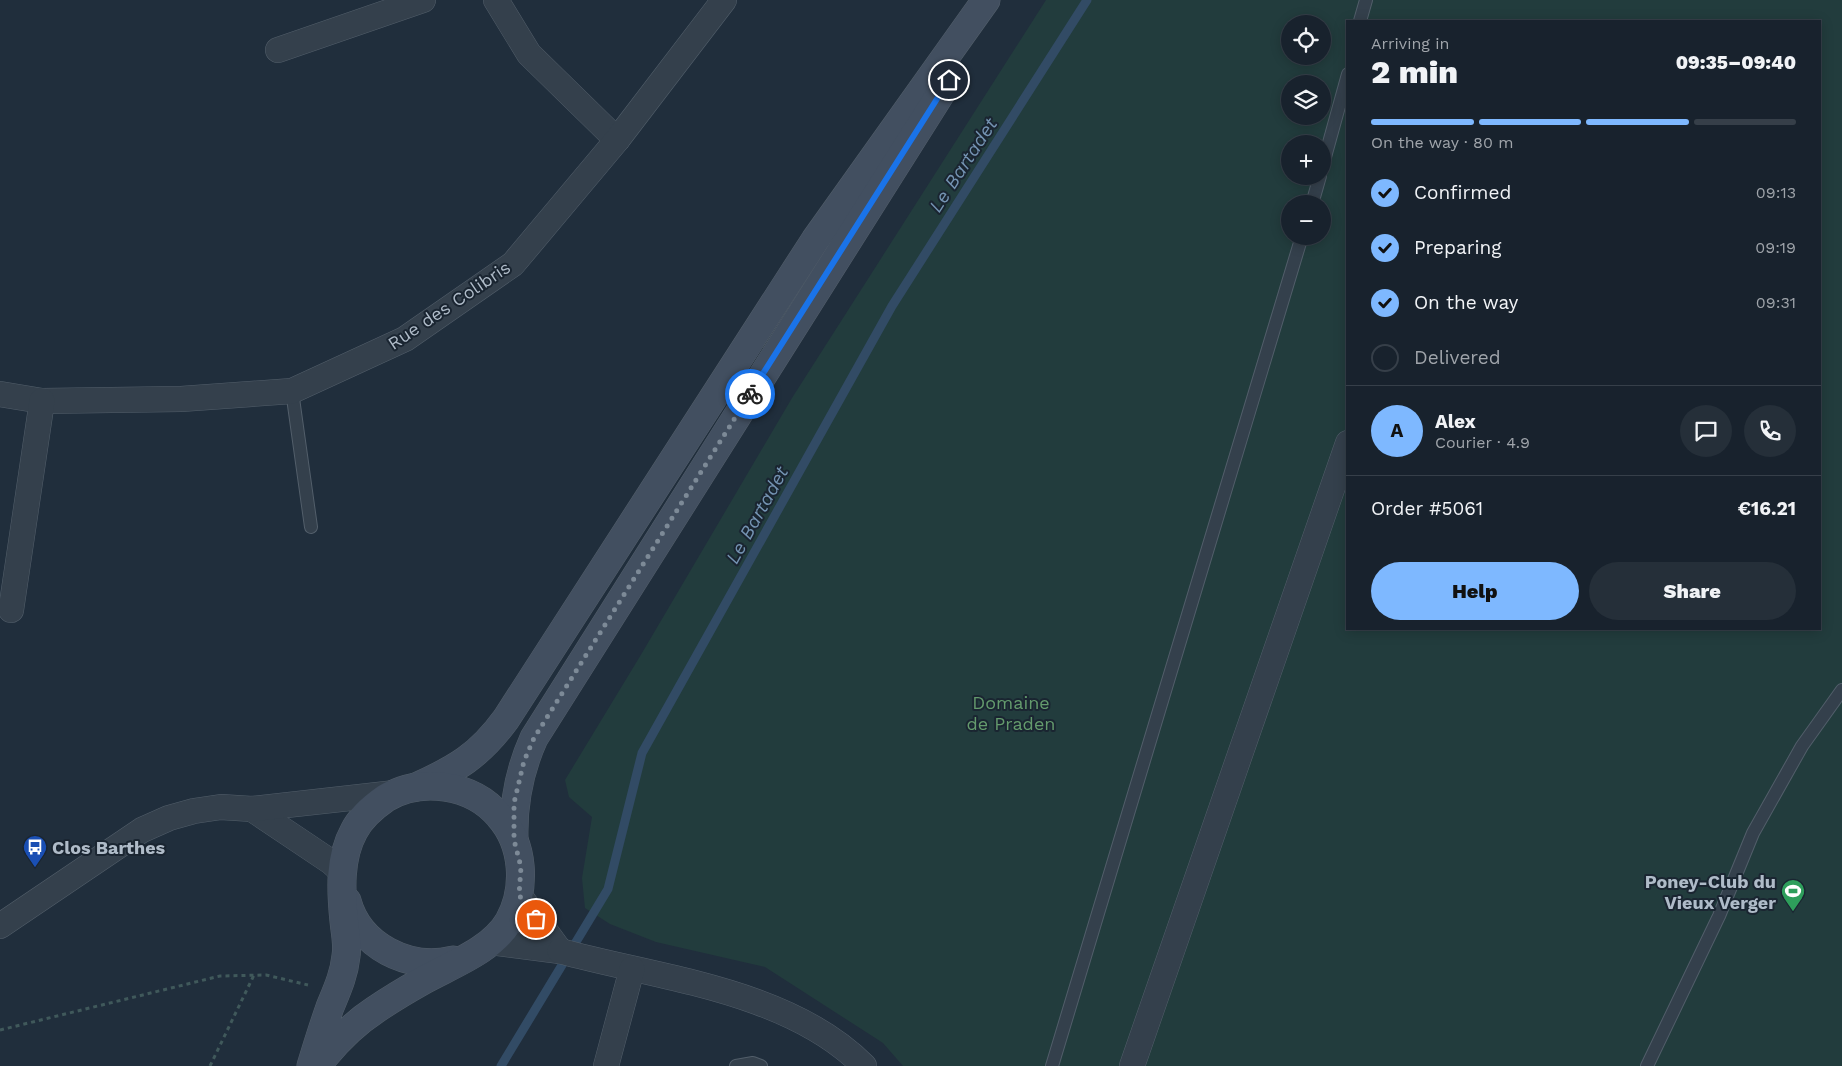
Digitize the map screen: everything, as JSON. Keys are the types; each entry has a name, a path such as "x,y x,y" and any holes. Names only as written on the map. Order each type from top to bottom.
{"main road":[{"path":"311,1066 344,971 347,953 343,878 344,856 354,830 372,808 463,764 491,740 815,240 986,0"},
{"path":"316,1066 336,1043 361,1020 424,980 490,942 508,921 519,895 521,867 514,840 517,789 524,761 534,738 899,161 998,0"},
{"path":"406,790 422,786 451,787 477,798 499,816 514,840"},
{"path":"343,878 350,910 365,934 386,951 412,962 440,964 466,957"}],"street":[{"path":"278,50 423,0"},
{"path":"496,0 529,54 617,140"},
{"name":"Rue des Colibris","path":"0,394 42,401 181,399 292,391 405,339 513,264 617,140 724,0"},
{"path":"12,610 42,401"},
{"path":"1132,1066 1346,449"},
{"path":"0,926 142,830 169,818 194,811 221,808 252,808 406,790"},
{"path":"252,808 331,862 343,878"},
{"path":"519,895 560,950"},
{"path":"490,942 560,950 598,961 696,983 785,1013 823,1033 854,1056 864,1066"},
{"path":"606,1066 632,969"}],"lane":[{"path":"1360,20 1366,0"},
{"path":"1331,135 1346,81"},
{"path":"1052,1066 1299,245"},
{"path":"292,391 311,527"},
{"path":"1647,1066 1719,916 1753,833 1802,746 1842,690"},
{"path":"736,1066 753,1062 761,1066"}],"path":[{"path":"210,1066 254,975"},
{"path":"0,1030 220,976 266,975 337,993"}],"green space":[{"name":"Domaine de Praden","path":"1046,0 1842,0 1842,1066 903,1066 883,1043 765,967 656,942 610,924 585,908 582,878 592,817 569,797 565,780 792,398"}],"waterway":[{"name":"Le Bartadet","path":"501,1066 608,889 642,753 892,306 1087,0"}],"way so far":[{"path":"536,919 519,895 521,867 514,840 514,803 524,761 534,738 572,676 750,394"}],"place":[{"name":"Clos Barthes","path":"35,868"},
{"name":"Poney-Club du Vieux Verger","path":"1793,912"}],"route":[{"path":"750,394 949,80"}]}
